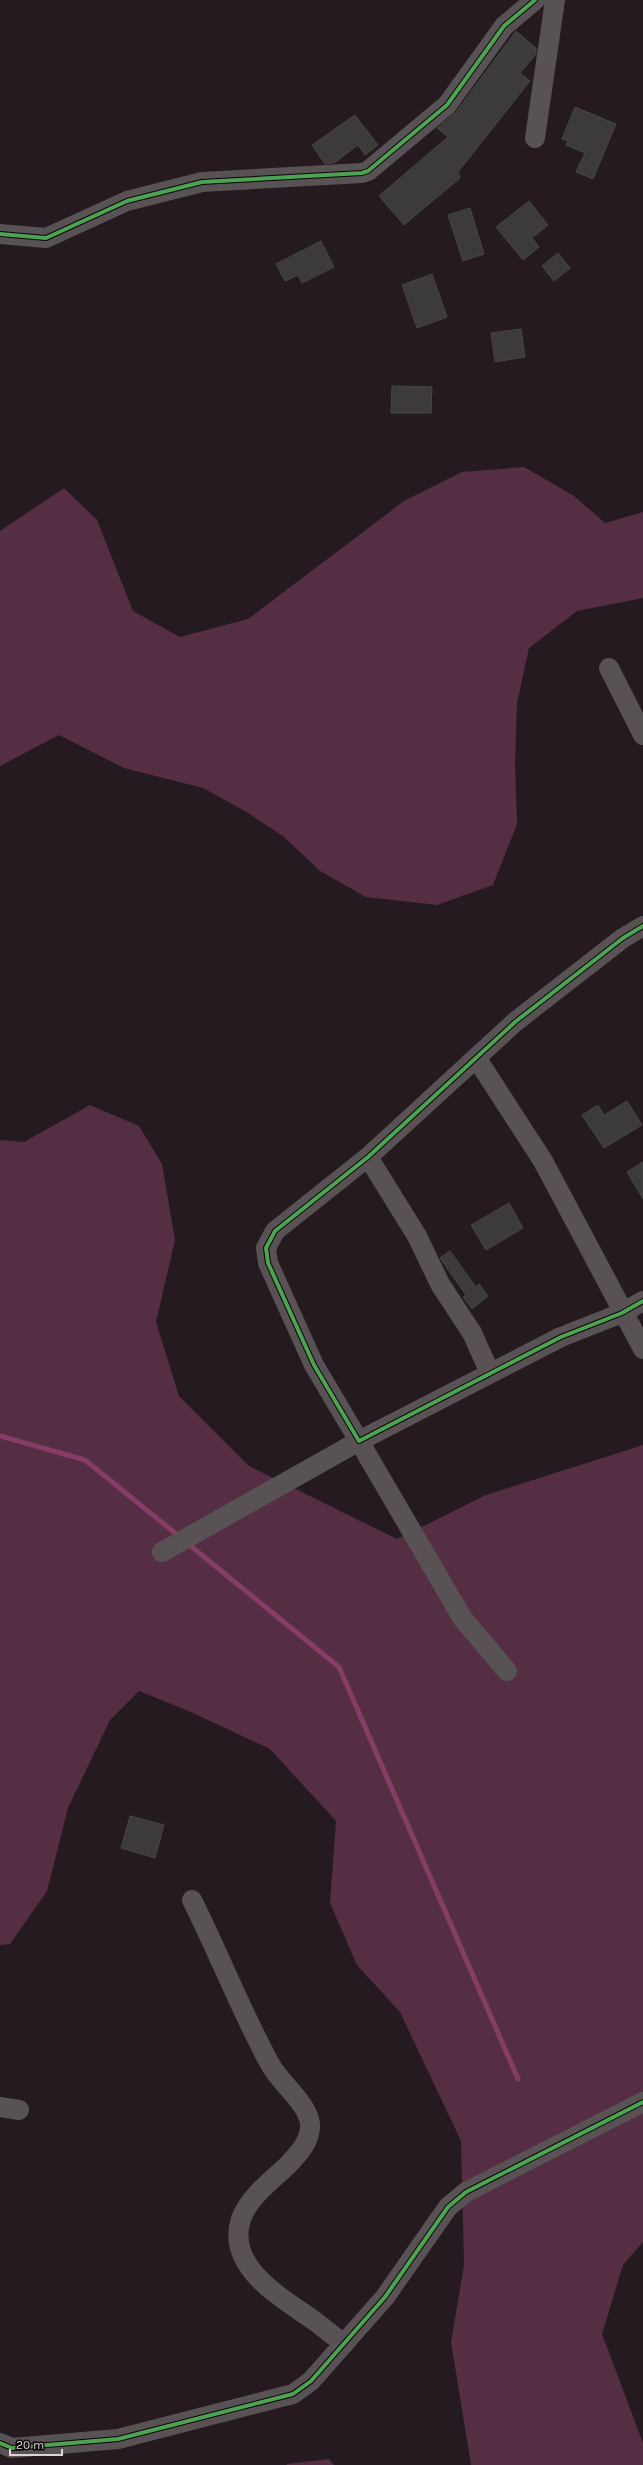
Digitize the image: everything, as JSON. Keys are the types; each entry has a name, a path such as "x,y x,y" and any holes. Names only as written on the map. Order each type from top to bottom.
{"street":[{"path":"0,234 46,238 127,201 202,182 354,174 368,171 447,105 504,26 534,0"},
{"path":"535,138 556,0"},
{"path":"608,668 643,736"},
{"path":"507,1671 463,1619 314,1365 268,1263 266,1248 275,1231 368,1157 477,1059 515,1022 623,938 643,926"},
{"path":"477,1059 542,1161 592,1252 622,1313 643,1349"},
{"path":"368,1157 417,1236 440,1284 472,1333 490,1373"},
{"path":"162,1552 359,1441 561,1337 622,1313 643,1301"},
{"path":"192,1900 270,2065 304,2108 310,2123 309,2137 300,2152 250,2203 240,2220 239,2240 243,2258 257,2276 284,2301 316,2322 344,2344"},
{"path":"0,2443 12,2448 118,2439 276,2400 293,2394 311,2381 385,2297 448,2207 466,2192 643,2102"}],"shaded area":[{"path":"524,467 574,496 605,523 643,512 643,598 577,611 529,648 517,703 515,763 517,824 493,885 437,905 366,897 320,871 283,836 245,811 203,788 124,768 59,735 0,766 0,531 64,488 97,520 133,611 180,637 248,619 404,501 462,472"},
{"path":"90,1105 139,1126 162,1164 175,1240 156,1322 179,1396 249,1466 397,1539 486,1495 643,1445 643,2242 623,2265 602,2334 643,2443 643,2465 471,2465 451,2342 464,2265 461,2141 400,2012 357,1965 330,1903 336,1821 270,1749 191,1712 139,1691 110,1720 68,1808 47,1891 10,1944 0,1945 0,1140 24,1142"},
{"path":"329,2459 334,2465 287,2465 287,2464"}],"building":[{"path":"516,31 536,48 536,54 520,73 530,81 458,172 460,178 404,225 379,196 448,137 437,128 456,112"},
{"path":"575,107 616,124 593,179 576,172 585,153 566,145 568,141 562,139"},
{"path":"355,115 378,145 365,155 358,145 334,163 325,164 312,145"},
{"path":"529,201 548,225 532,238 539,247 523,260 496,227"},
{"path":"470,208 484,254 463,261 448,215"},
{"path":"321,241 334,267 302,283 298,275 285,281 276,264"},
{"path":"558,253 570,268 554,281 542,266"},
{"path":"432,274 447,317 417,328 402,285"},
{"path":"521,329 525,357 495,362 491,333"},
{"path":"392,386 432,387 431,413 391,413"},
{"path":"627,1101 642,1125 604,1148 582,1115 598,1105 604,1115"},
{"path":"643,1162 643,1199 627,1172"},
{"path":"509,1203 523,1228 486,1250 471,1225"},
{"path":"450,1251 476,1287 479,1284 488,1296 472,1309 463,1297 466,1295 440,1258"},
{"path":"130,1816 164,1825 155,1858 121,1848"}],"waterway":[{"path":"0,1436 85,1460 180,1537"},
{"path":"187,1543 339,1667 518,2079"}],"cycle path":[{"path":"0,234 46,238 127,201 202,182 362,173 368,171 447,105 504,26 535,0"},
{"path":"643,926 623,938 515,1022 368,1157 275,1231 266,1248 268,1263 314,1365 359,1441 561,1337 622,1313 643,1301"},
{"path":"0,2443 12,2448 118,2439 293,2394 311,2381 385,2297 448,2207 466,2192 643,2102"}]}
